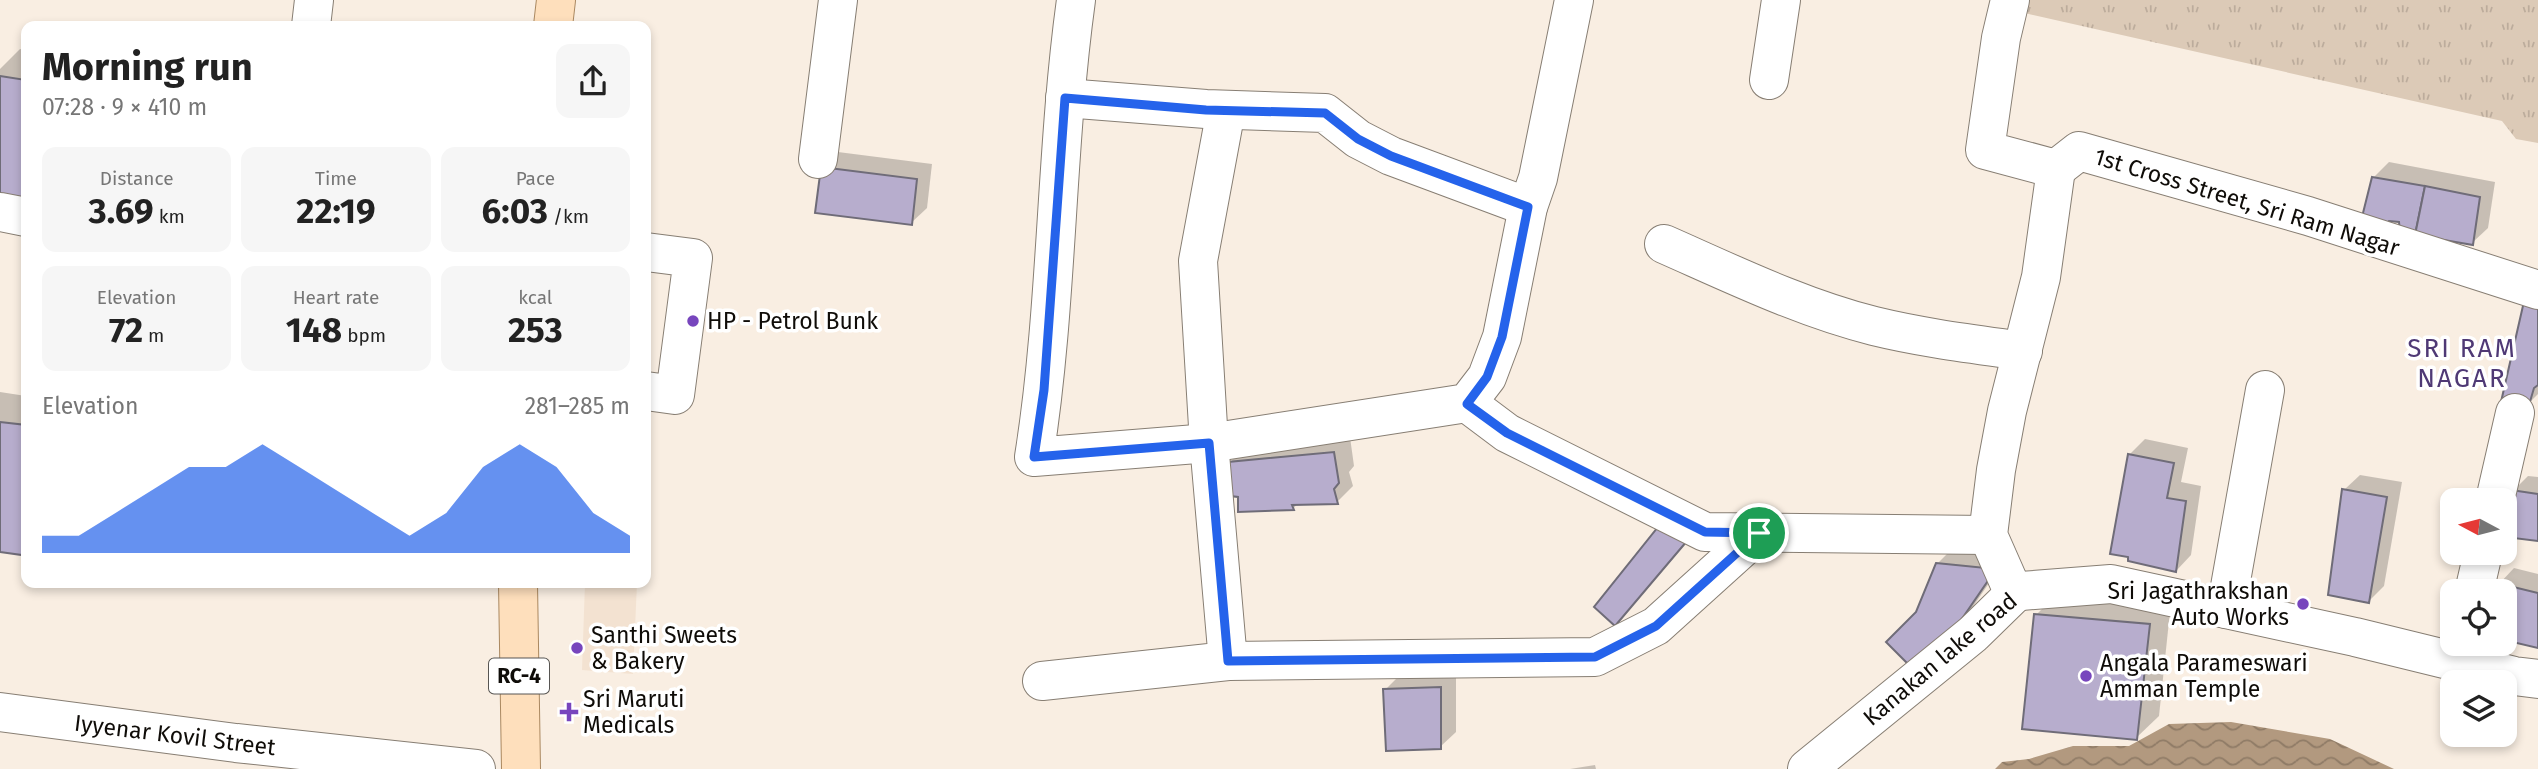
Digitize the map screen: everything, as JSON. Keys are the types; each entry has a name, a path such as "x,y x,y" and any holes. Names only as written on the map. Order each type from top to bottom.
{"main road":[{"path":"554,21 556,0"},
{"name":"RC-4","path":"518,588 520,769"}],"street":[{"path":"312,21 314,0"},
{"path":"818,159 838,0"},
{"path":"1076,0 1065,98 1044,390 1034,457 1209,443 1467,404 1507,433 1705,532 1988,535"},
{"path":"1467,404 1487,377 1502,337 1574,0"},
{"path":"1769,80 1781,0"},
{"path":"2010,0 2001,38 1985,150 2056,169 2041,277 2000,446 1988,535 2014,594"},
{"path":"1065,98 1130,105 1325,113 1358,139 1391,156 1528,207"},
{"path":"1226,110 1198,261 1209,443 1228,661"},
{"name":"1st Cross Street, Sri Ram Nagar","path":"2056,169 2079,151 2308,216 2538,290"},
{"path":"0,212 21,216"},
{"path":"1664,244 1812,306 1874,326 2023,351"},
{"path":"651,253 693,258 675,395 651,392"},
{"path":"2226,609 2265,390"},
{"path":"2498,488 2515,413"},
{"path":"1042,681 1228,661 1595,657 1656,626 1759,533"},
{"name":"Kanakan lake road","path":"1807,769 1973,634 2014,594 2021,591 2111,584 2226,609 2440,649"},
{"name":"Kanakan lake road","path":"2469,656 2538,679"},
{"name":"Iyyenar Kovil Street","path":"0,712 210,740 477,769"}],"shaded area":[{"path":"585,588 637,588 633,674 582,670"}],"green space":[{"path":"2022,0 2538,0 2538,143 2516,139 2502,121 2020,12"}],"water":[{"path":"2231,722 2330,739 2394,769 1995,769 2002,762 2029,759 2073,746 2129,746 2169,724"}],"building":[{"path":"0,76 21,79 21,211 0,207"},
{"path":"821,167 917,179 912,225 815,213"},
{"path":"2372,177 2425,186 2415,235 2400,232 2399,222 2389,221 2384,227 2361,221"},
{"path":"2425,186 2480,197 2473,245 2415,235"},
{"path":"2525,297 2538,301 2538,385 2534,388 2529,405 2501,402"},
{"path":"0,422 21,424 21,555 0,552"},
{"path":"1334,452 1339,483 1334,489 1338,504 1292,505 1294,510 1238,512 1238,497 1230,496 1228,462"},
{"path":"2128,454 2174,463 2167,498 2186,501 2176,572 2110,554"},
{"path":"2342,489 2387,497 2369,603 2328,595"},
{"path":"2517,491 2538,494 2538,541 2517,538"},
{"path":"1658,527 1687,541 1615,626 1594,607"},
{"path":"1936,563 1996,569 1957,626 1912,668 1886,642 1916,612"},
{"path":"2517,588 2538,593 2538,648 2517,643"},
{"name":"Angala Parameswari Amman Temple","path":"2034,614 2150,624 2137,740 2022,729"},
{"path":"1441,687 1441,749 1386,751 1383,689"}],"place":[{"name":"HP - Petrol Bunk","path":"693,321"},
{"name":"Sri Jagathrakshan Auto Works","path":"2303,604"},
{"name":"Santhi Sweets & Bakery","path":"577,648"},
{"name":"Angala Parameswari Amman Temple","path":"2086,676"},
{"name":"Sri Maruti Medicals","path":"569,712"}],"district":[{"name":"SRI RAM NAGAR","path":"2462,363"}],"route":[{"path":"1065,98 1206,110 1325,113 1358,139 1391,156 1528,207 1502,337 1487,377 1467,404 1507,433 1705,532 1759,533 1656,626 1595,657 1228,661 1209,443 1034,457 1044,390 1065,98"}]}
